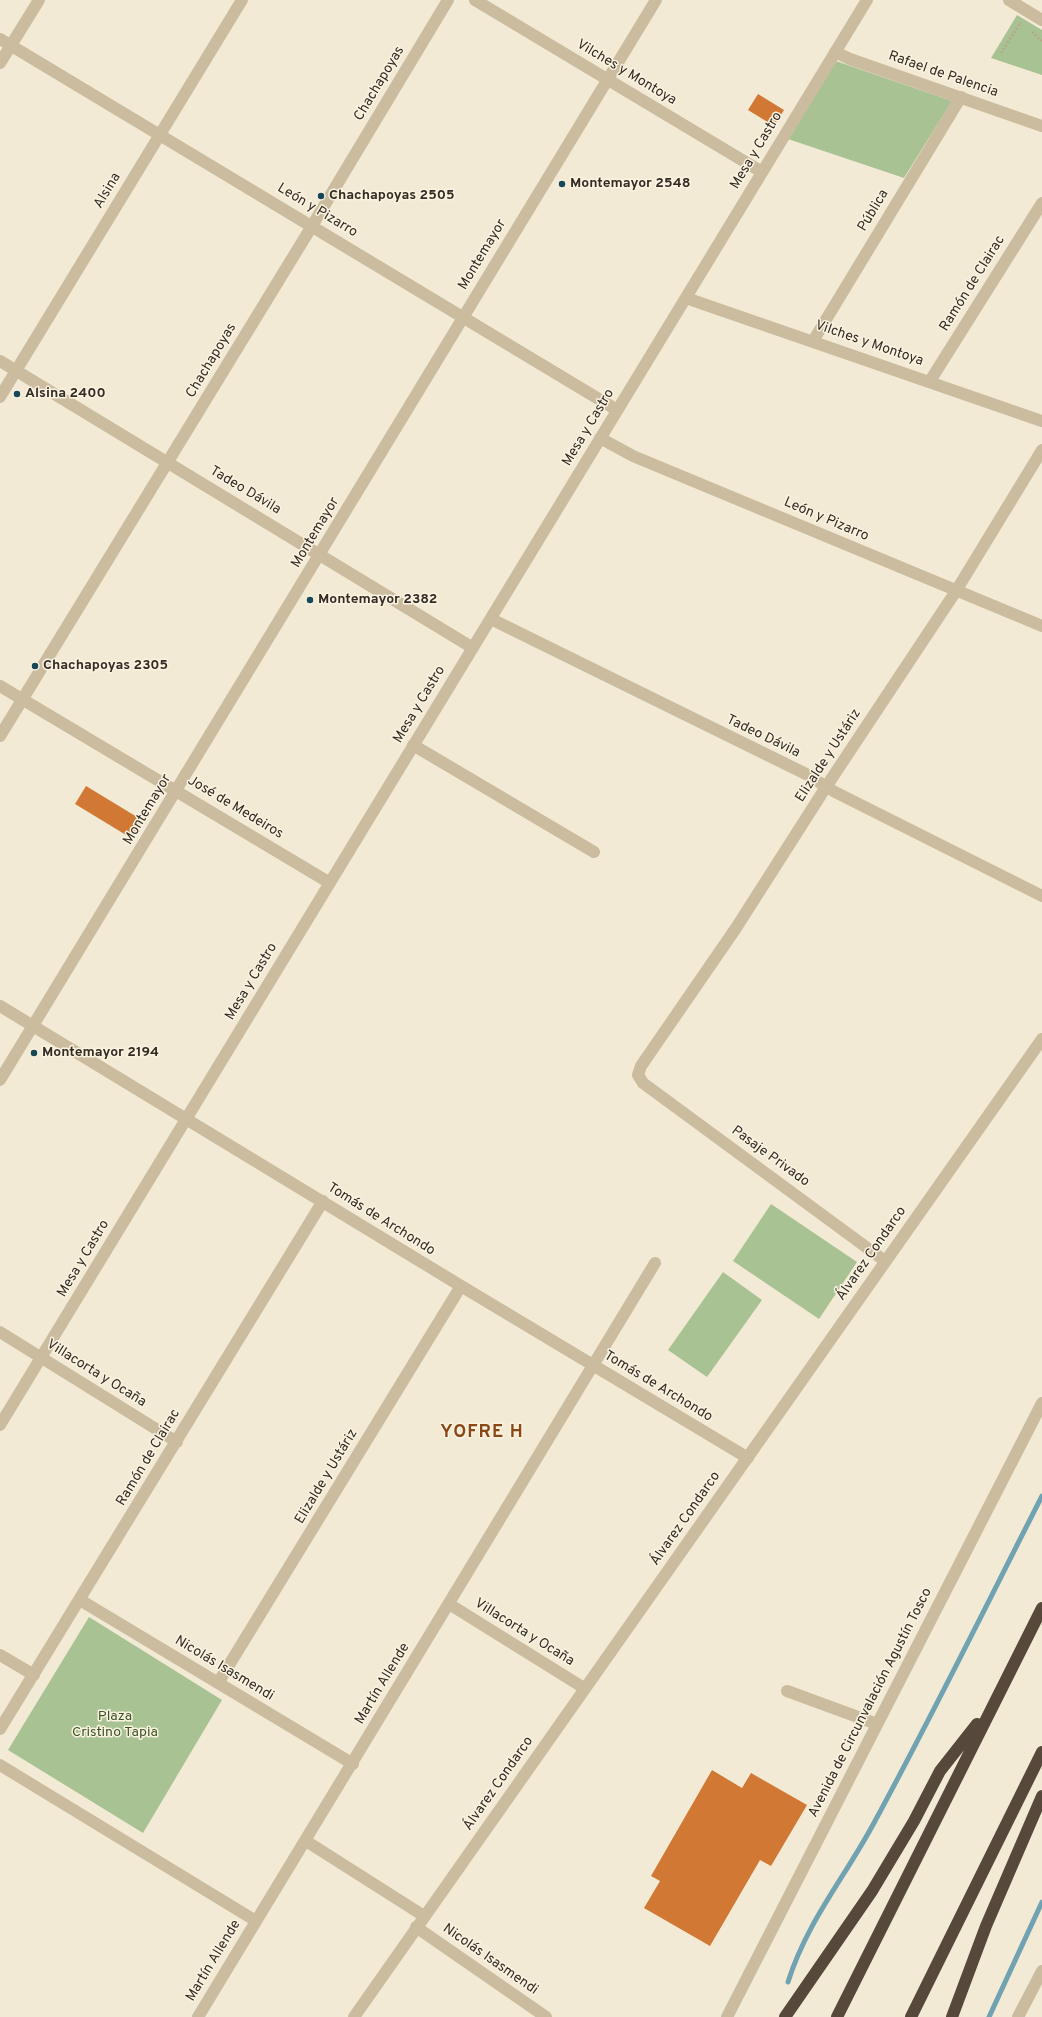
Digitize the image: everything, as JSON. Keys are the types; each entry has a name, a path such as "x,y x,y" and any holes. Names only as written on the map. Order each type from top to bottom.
{"highway":[{"path":"837,2017 1042,1608"},
{"path":"785,2017 872,1891 914,1821 940,1771 994,1702"},
{"path":"911,2017 1042,1752"},
{"path":"952,2017 989,1918 1042,1796"}],"street":[{"path":"0,63 38,0"},
{"name":"Alsina","path":"0,397 242,0"},
{"name":"Chachapoyas","path":"0,736 312,226 448,0"},
{"name":"Vilches y Montoya","path":"475,0 762,172"},
{"name":"Montemayor","path":"0,1080 177,791 656,0"},
{"name":"Mesa y Castro","path":"0,1425 866,0"},
{"path":"1009,0 1042,20"},
{"name":"León y Pizarro","path":"0,39 617,410"},
{"name":"Rafael de Palencia","path":"835,52 850,59 1042,126"},
{"name":"Pública","path":"813,341 961,97"},
{"name":"Ramón de Clairac","path":"930,381 1042,203"},
{"name":"Vilches y Montoya","path":"686,298 930,381 1042,421"},
{"name":"Tadeo Dávila","path":"0,361 473,648"},
{"name":"León y Pizarro","path":"600,438 633,456 1042,626"},
{"name":"Elizalde y Ustáriz","path":"638,1075 641,1066 736,928 826,787 956,590 1042,450"},
{"name":"Tadeo Dávila","path":"491,619 799,771 826,787 1042,896"},
{"name":"José de Medeiros","path":"0,686 330,883"},
{"path":"414,745 594,852"},
{"name":"Tomás de Archondo","path":"0,1006 461,1286 748,1458"},
{"name":"Álvarez Condarco","path":"354,2017 1042,1039"},
{"name":"Pasaje Privado","path":"638,1075 644,1083 885,1262"},
{"name":"Ramón de Clairac","path":"0,1729 177,1442 323,1201"},
{"name":"Martín Allende","path":"198,2017 353,1764 592,1365 655,1264"},
{"name":"Elizalde y Ustáriz","path":"218,1683 461,1286"},
{"name":"Villacorta y Ocaña","path":"0,1332 177,1442"},
{"name":"Avenida de Circunvalación Agustín Tosco","path":"726,2017 1042,1403"},
{"name":"Nicolás Isasmendi","path":"80,1600 353,1764"},
{"name":"Villacorta y Ocaña","path":"449,1604 584,1688"},
{"path":"0,1655 34,1675"},
{"path":"787,1692 877,1724"},
{"path":"0,1765 256,1921"},
{"path":"306,1841 424,1916"},
{"name":"Nicolás Isasmendi","path":"416,1927 546,2017"},
{"path":"1018,2017 1042,1971"}],"path":[{"path":"1000,53 1028,12"}],"green space":[{"path":"1017,15 1042,30 1042,75 991,58"},
{"path":"836,61 952,101 904,178 788,139"},
{"path":"771,1204 857,1262 819,1319 733,1261"},
{"path":"723,1272 762,1300 707,1377 668,1350"},
{"name":"Plaza Cristino Tapia","path":"89,1617 222,1700 143,1833 8,1750"}],"building":[{"path":"758,94 784,110 774,126 748,110"},
{"path":"86,786 142,820 131,838 75,804"},
{"path":"712,1770 742,1788 751,1773 807,1805 771,1866 760,1860 710,1946 644,1908 660,1881 651,1876"}],"waterway":[{"path":"788,1982 796,1960 816,1919 864,1841 897,1781 1042,1496"},
{"path":"989,2017 1042,1902"}],"place":[{"name":"Montemayor 2548","path":"562,184"},
{"name":"Chachapoyas 2505","path":"321,196"},
{"name":"Alsina 2400","path":"17,394"},
{"name":"Montemayor 2382","path":"310,600"},
{"name":"Chachapoyas 2305","path":"35,666"},
{"name":"Montemayor 2194","path":"34,1053"}],"district":[{"name":"YOFRE H","path":"482,1433"}]}
